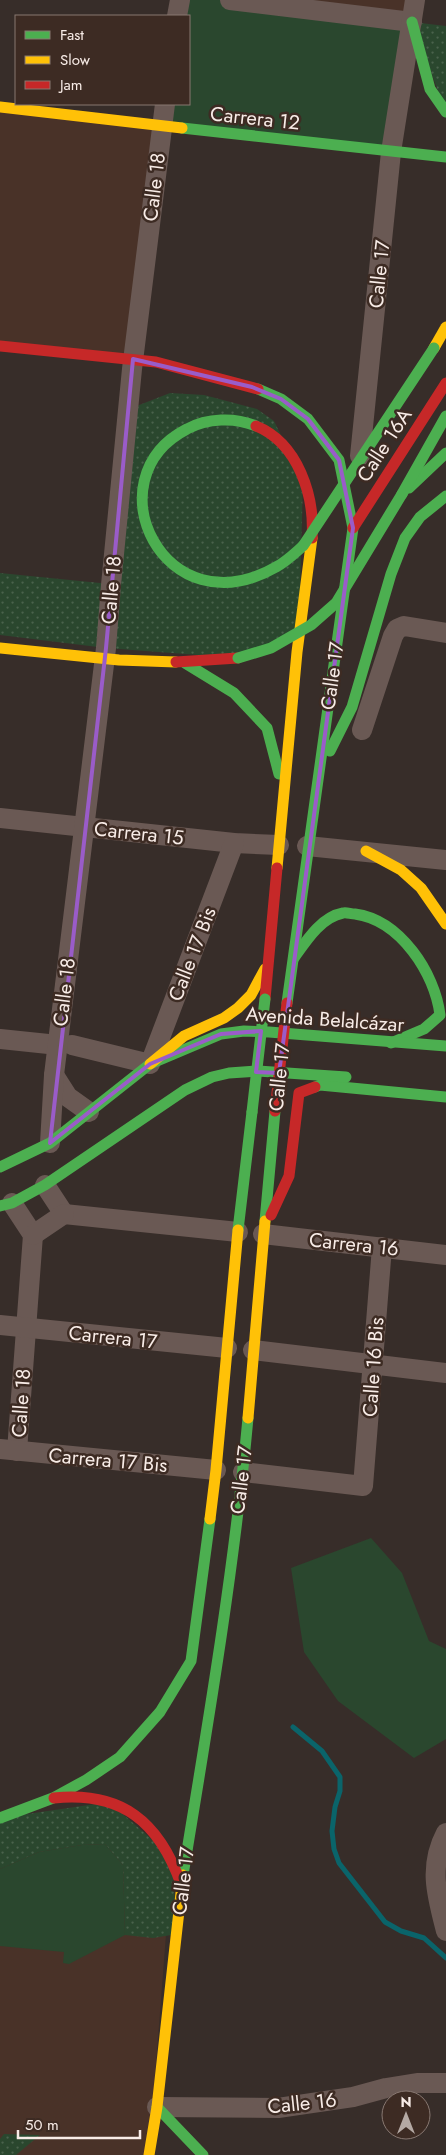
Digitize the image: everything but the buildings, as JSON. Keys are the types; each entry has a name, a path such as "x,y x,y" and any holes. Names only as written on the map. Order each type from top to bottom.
{"main road":[{"path":"412,22 430,89 446,112"},
{"name":"Carrera 12","path":"0,107 446,157"},
{"name":"Calle 17","path":"0,1818 53,1798 86,1780 120,1756 160,1712 191,1661 216,1470 238,1232 272,954 279,845 298,644 313,531 310,509 303,480 282,443 263,429 242,422 217,420 191,427 169,440 152,462 142,492 147,532 160,554 177,569 202,581 226,584 252,579 277,567 303,546 434,348 446,327"},
{"path":"0,346 156,362 252,387 281,399 308,419 339,460 353,528"},
{"name":"Calle 16A","path":"353,528 446,383"},
{"path":"0,648 104,660 185,663 238,658 271,648 311,625 336,603 402,494 446,416"},
{"path":"402,494 446,453"},
{"path":"318,773 352,707 391,574 405,538 420,517 446,496"},
{"name":"Calle 17","path":"149,2155 157,2107 181,1884 212,1702 243,1472 262,1234 286,1003 353,528"},
{"path":"185,663 234,693 267,728 279,770 279,845"},
{"path":"366,851 401,870 420,888 446,924"},
{"path":"291,964 303,942 314,928 330,917 347,912 363,913 379,917 393,925 412,945 435,976 442,994 444,1006 440,1015 428,1026 416,1034 391,1043"},
{"path":"150,1064 184,1036 224,1018 238,1008 251,995 260,982 272,954"},
{"name":"Avenida Belalcázar","path":"0,1167 50,1143 150,1064 221,1034 244,1031 446,1046"},
{"path":"6,1204 45,1185 185,1090 206,1079 228,1073 269,1072 443,1090"},
{"path":"262,1234 289,1176 298,1093 320,1085 443,1090"},
{"path":"53,1798 81,1796 91,1798 109,1802 135,1815 156,1834 172,1857 181,1884"},
{"path":"157,2107 203,2155"}],"street":[{"path":"177,15 180,0"},
{"path":"230,0 412,22"},
{"name":"Calle 17","path":"353,528 390,152 414,0"},
{"name":"Calle 18","path":"50,1143 54,1075 65,1045 84,827 104,660 133,359 164,105"},
{"path":"362,730 397,629 404,626 446,633"},
{"name":"Carrera 15","path":"0,818 234,843 279,845"},
{"name":"Calle 17 Bis","path":"150,1064 234,843"},
{"path":"307,846 446,860"},
{"path":"0,1039 65,1045 150,1064"},
{"path":"54,1075 68,1097 89,1112"},
{"path":"45,1185 64,1214"},
{"path":"6,1204 33,1235 64,1214 238,1232"},
{"name":"Carrera 16","path":"262,1234 446,1255"},
{"name":"Calle 18","path":"9,1450 26,1327 33,1235"},
{"name":"Calle 16 Bis","path":"243,1472 363,1486 382,1248"},
{"name":"Carrera 17","path":"0,1324 227,1348"},
{"path":"253,1350 446,1373"},
{"name":"Carrera 17 Bis","path":"9,1450 216,1470"},
{"path":"446,1833 435,1862 438,1899 446,1931"},
{"name":"Calle 16","path":"157,2107 278,2108 353,2098 386,2088 417,2083 446,2083"}],"highlighted area":[{"path":"133,359 252,387 281,399 308,419 339,460 353,528 279,1073 256,1072 261,1031 221,1034 150,1064 50,1143 106,648"}],"shaded area":[{"path":"230,0 415,0 412,22"},
{"path":"0,107 161,127 133,359 0,346"},
{"path":"0,1818 172,1857 149,2155 0,2155"}],"green space":[{"path":"180,0 230,0 412,22 391,152 161,127 165,105 190,105 190,15 177,15"},
{"path":"412,22 446,26 446,112"},
{"path":"170,393 204,395 257,409 274,421 303,480 299,632 238,658 106,648 0,635 0,573 110,584 129,409"},
{"path":"371,1538 402,1573 429,1641 446,1649 446,1739 414,1758 338,1701 304,1652 291,1568"},
{"path":"109,1802 172,1857 177,1934 153,1938 125,1935 123,1865 105,1844 82,1845 39,1852 0,1869 0,1818"},
{"path":"105,1844 123,1865 125,1935 69,1964 63,1963 64,1952 0,1946 0,1869 39,1852 82,1845"},
{"path":"4,2134 40,2135 16,2155 0,2155 0,2139"}],"waterway":[{"path":"293,1727 322,1751 340,1777 340,1791 335,1807 332,1831 334,1849 339,1863 385,1922 401,1931 424,1938 446,1958"}],"traffic: fast":[{"path":"412,22 430,89 446,112"},
{"path":"182,128 446,157"},
{"path":"303,546 434,348"},
{"path":"258,389 281,399 308,419 339,460 353,528 287,1003"},
{"path":"402,494 446,416"},
{"path":"256,426 230,420 212,421 195,425 158,452 144,481 143,512 154,541 173,565 202,579 236,581 276,567 303,546"},
{"path":"409,488 446,453"},
{"path":"238,658 271,648 311,625 336,603 402,494"},
{"path":"330,751 352,707 391,574 405,538 420,517 446,496"},
{"path":"185,663 234,693 267,728 279,774"},
{"path":"294,958 309,937 335,915 344,913 355,914 371,918 387,926 412,951 423,966 437,999 440,1015 424,1029 391,1043"},
{"path":"252,1112 265,999"},
{"path":"0,1167 50,1143 150,1064 221,1034 244,1031 269,1032 446,1046"},
{"path":"0,1206 12,1203 45,1185 185,1090 212,1077 229,1073 258,1071 346,1077"},
{"path":"315,1087 320,1085 446,1097"},
{"path":"265,1221 275,1111"},
{"path":"238,1230 252,1112"},
{"path":"183,1875 228,1590 248,1418"},
{"path":"0,1818 53,1798 86,1780 120,1757 160,1712 191,1661 210,1519"},
{"path":"157,2107 203,2155"}],"traffic: slow":[{"path":"0,107 182,128"},
{"path":"434,348 446,327"},
{"path":"277,868 297,652 312,538"},
{"path":"0,648 119,660 176,662"},
{"path":"366,851 401,870 421,888 446,924"},
{"path":"150,1064 184,1036 224,1018 238,1008 251,995 265,969"},
{"path":"248,1418 265,1221"},
{"path":"210,1519 238,1230"},
{"path":"149,2155 157,2107 183,1875"}],"traffic: jam":[{"path":"0,346 156,362 258,389"},
{"path":"353,528 446,383"},
{"path":"256,426 271,434 283,445 301,473 310,505 312,538"},
{"path":"176,662 238,658"},
{"path":"265,999 277,868"},
{"path":"275,1111 287,1003"},
{"path":"271,1215 289,1176 299,1093 315,1087"},
{"path":"54,1798 78,1797 99,1800 118,1806 135,1815 161,1843 172,1862 181,1884"}]}
